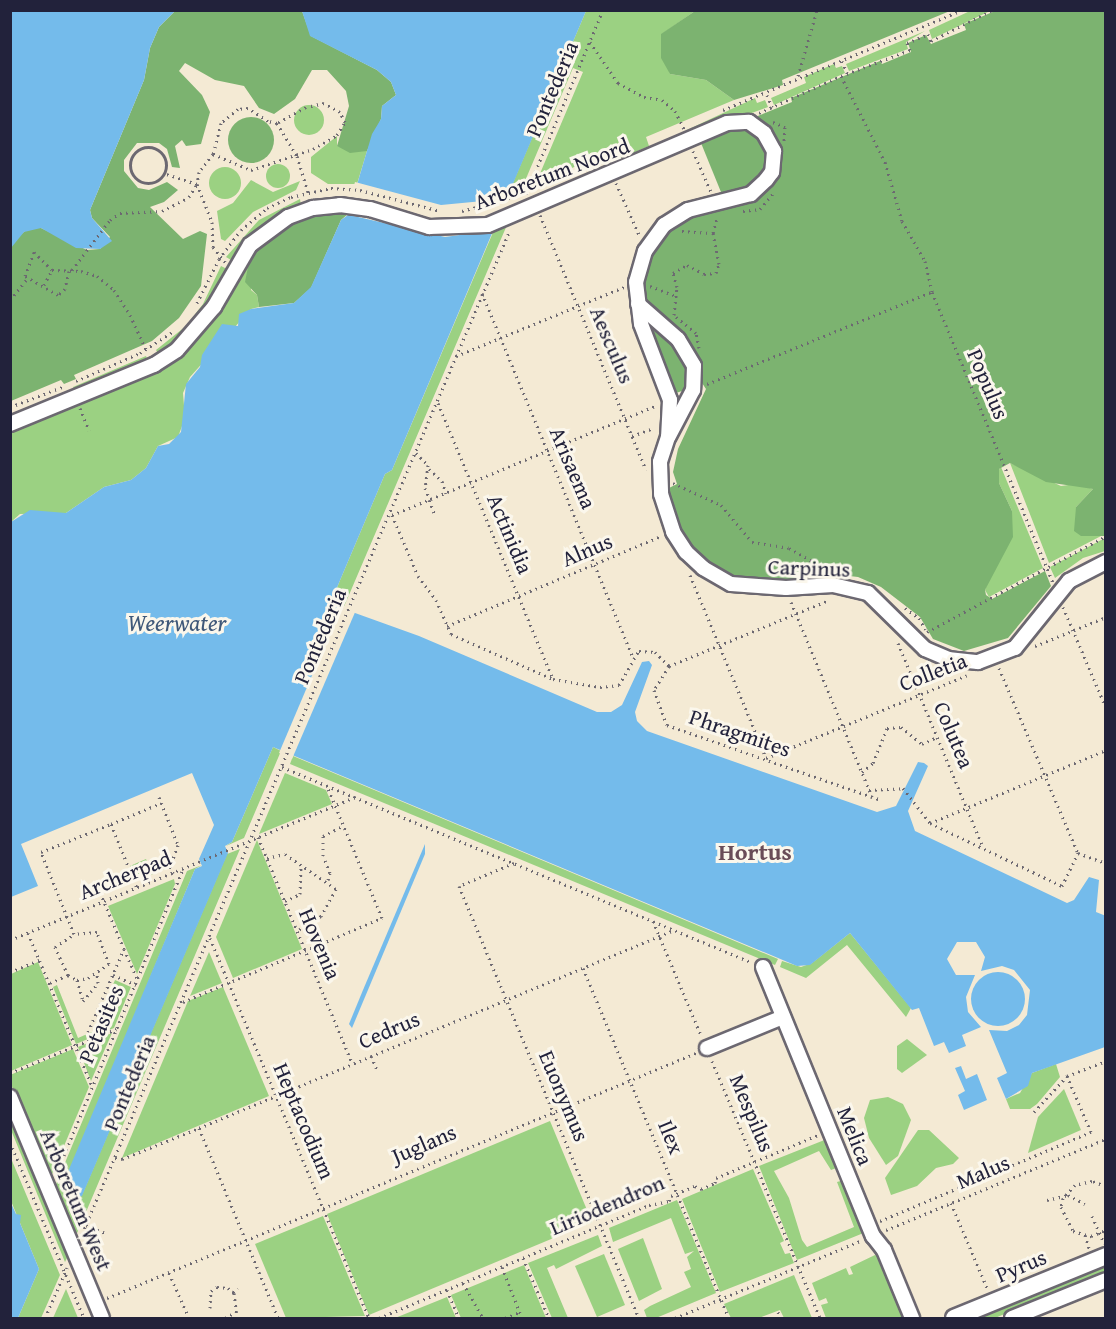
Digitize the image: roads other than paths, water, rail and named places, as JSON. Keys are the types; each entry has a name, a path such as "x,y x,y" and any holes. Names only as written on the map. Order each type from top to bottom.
{"street":[{"name":"Carpinus","path":"738,122 758,126 774,152 772,172 751,194 718,208 688,210 664,225 645,251 636,282 643,332 670,400 668,437 660,476 663,508 673,532 686,552 703,568 731,584 786,588 833,585 856,589 879,600 920,636 925,649 948,659 997,664 1027,637 1054,589 1106,562"},
{"name":"Arboretum Noord","path":"10,424 154,365 177,350 214,308 250,245 275,224 305,210 328,206 356,206 416,225 467,229 513,216 689,142 727,123 738,122"},
{"name":"Carpinus","path":"638,304 678,339 694,366 693,390 668,437"},
{"name":"Melica","path":"763,967 873,1236 884,1250 912,1318"},
{"path":"707,1048 783,1017"},
{"name":"Arboretum West","path":"10,1097 102,1318"},
{"name":"Pyrus","path":"954,1318 1106,1256"},
{"name":"Pyrus","path":"1012,1318 1106,1280"}],"water":[{"path":"11,10 175,11 159,27 150,48 144,80 90,210 92,218 112,241 100,249 76,248 41,228 24,232 11,248"},
{"name":"Weerwater","path":"302,11 586,11 392,470 385,474 330,604 419,636 597,712 611,712 622,705 642,662 649,661 652,665 635,712 637,721 647,731 877,812 896,806 918,762 924,763 928,766 908,811 915,831 1067,903 1074,900 1089,877 1099,880 1096,912 1106,916 1105,1047 1032,1073 1028,1086 1006,1099 997,1078 1007,1073 989,1030 1007,1031 1019,1025 1027,1015 1030,990 1014,970 1002,966 981,971 985,957 976,942 957,942 947,959 956,975 975,975 966,997 968,1012 981,1027 962,1035 966,1046 949,1053 944,1042 934,1046 919,1008 912,1010 850,933 810,965 797,966 273,747 232,842 225,846 228,853 82,1196 76,1198 62,1186 195,869 202,866 199,859 214,825 192,773 21,844 38,886 11,897 11,522 30,510 66,513 104,487 131,480 146,468 158,446 169,444 181,432 186,384 200,367 202,355 222,324 238,326 239,314 251,309 294,303 311,287 341,220 348,215 372,134 381,119 382,106 396,95 391,82 377,70 310,36"},
{"path":"425,844 425,854 352,1028 349,1024"},
{"path":"993,972 1003,972 1013,976 1021,984 1025,999 1021,1014 1013,1022 1003,1026 993,1026 983,1022 975,1014 971,1004 971,994 975,984 983,976"},
{"path":"961,1066 966,1079 977,1074 987,1100 964,1110 958,1095 965,1091 955,1068"},
{"path":"10,1201 16,1214 21,1215 20,1223 39,1269 18,1318 11,1318"}],"district":[{"name":"Hortus","path":"755,852"}]}
